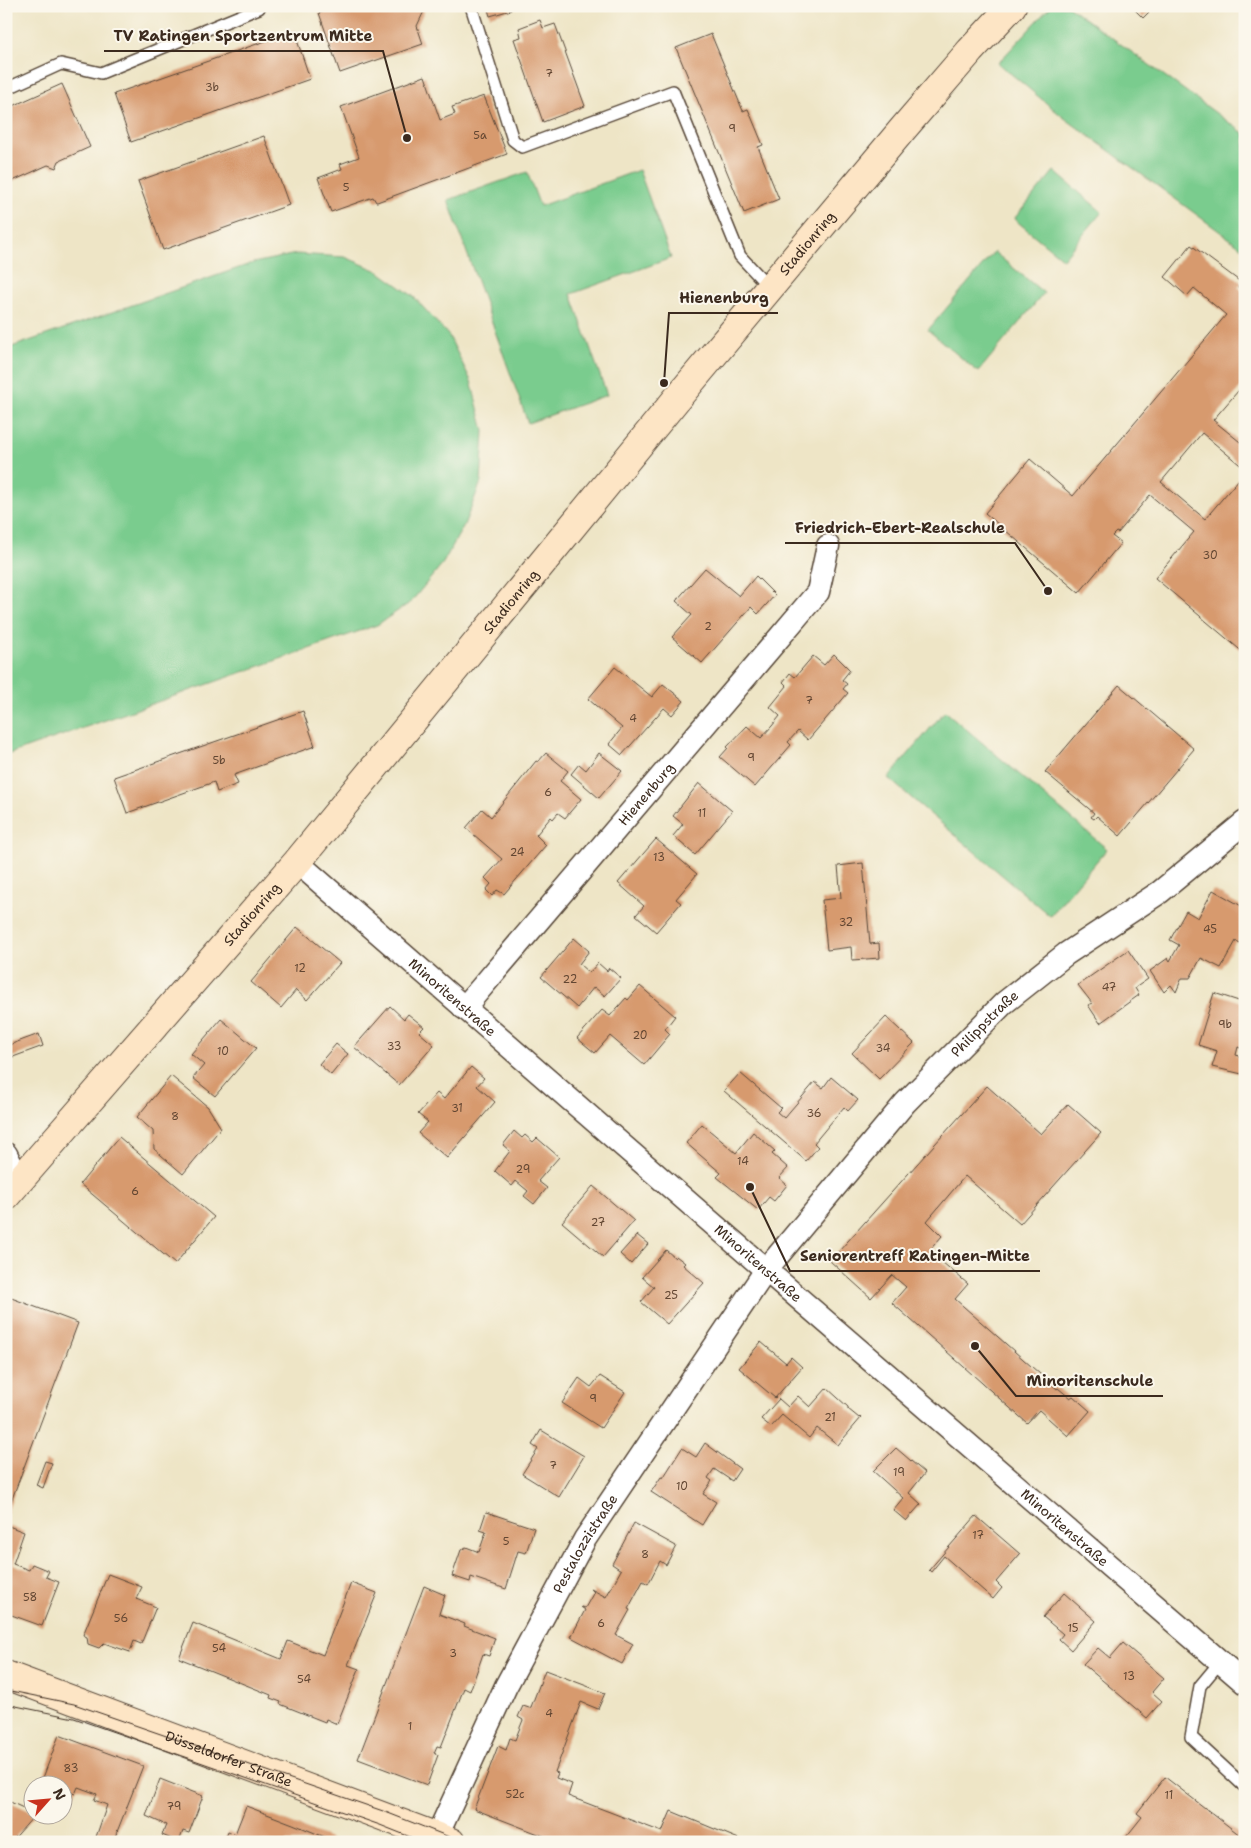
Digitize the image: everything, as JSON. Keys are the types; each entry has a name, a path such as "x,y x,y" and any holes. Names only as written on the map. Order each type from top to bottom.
{"main road":[{"name":"Stadionring","path":"13,1188 297,862 642,440 908,123 1012,6"},
{"name":"Düsseldorfer Straße","path":"6,1675 444,1839"}],"street":[{"name":"Hienenburg","path":"464,1008 818,592 828,546"},
{"name":"Philippstraße","path":"766,1270 905,1103 1004,1003 1066,954 1160,892 1245,822"},
{"name":"Minoritenstraße","path":"297,862 1245,1683"},
{"path":"6,1154 13,1188"},
{"name":"Pestalozzistraße","path":"444,1839 506,1686 585,1539 766,1270"}],"lane":[{"path":"471,6 513,140 522,147 674,91 740,256 770,288"},
{"path":"6,89 61,64 101,73 259,8"},
{"path":"1220,1662 1200,1686 1191,1737 1245,1787"}],"green space":[{"path":"1051,6 1068,6 1245,134 1245,250 1063,117 998,63"},
{"path":"639,170 671,258 571,294 607,395 528,423 448,200 527,172 540,206"},
{"path":"1054,171 1102,212 1063,259 1014,219"},
{"path":"994,252 1044,293 978,372 928,330"},
{"path":"296,254 345,257 378,271 413,296 449,336 471,381 484,431 481,482 464,525 443,563 411,602 377,625 6,755 6,349 253,263"},
{"path":"945,711 1107,849 1050,916 888,778"}],"building":[{"path":"338,6 419,6 425,9 417,26 423,44 340,73 319,13"},
{"path":"487,6 510,6 511,10 490,16"},
{"path":"1131,6 1155,6 1143,18"},
{"path":"540,20 543,28 555,24 585,106 543,122 514,39 521,37 519,28"},
{"path":"294,31 310,79 131,142 114,94"},
{"path":"711,34 743,111 748,109 763,145 758,147 779,199 744,213 676,48"},
{"path":"425,76 440,120 455,114 452,107 484,96 507,154 377,202 373,197 331,212 318,178 342,169 340,164 359,157 341,107"},
{"path":"62,84 90,147 59,161 56,168 48,165 6,184 6,109"},
{"path":"264,136 289,205 163,250 138,181"},
{"path":"1191,245 1242,283 1238,287 1245,293 1245,383 1213,420 1245,446 1245,469 1202,433 1161,482 1205,519 1245,472 1245,654 1155,578 1194,532 1150,495 1118,533 1116,532 1112,536 1121,543 1079,593 985,513 1030,459 1073,496 1226,315 1194,288 1187,296 1165,277"},
{"path":"705,568 739,596 756,576 775,595 758,614 751,607 702,663 672,637 692,615 676,601"},
{"path":"834,654 850,670 842,680 847,684 843,689 848,693 808,740 798,731 788,742 791,745 755,787 720,757 747,726 761,738 772,726 780,716 770,707 787,686 783,682 790,673 795,677 813,656 824,665"},
{"path":"615,667 652,697 663,684 684,701 672,715 664,708 622,755 609,744 622,728 588,699"},
{"path":"1119,685 1194,749 1120,836 1097,816 1094,819 1091,817 1094,813 1045,772"},
{"path":"303,711 315,746 234,775 238,784 217,792 214,782 127,813 114,777"},
{"path":"546,753 568,771 560,781 581,799 565,818 558,813 553,819 551,817 536,835 546,845 504,894 497,890 492,896 486,890 491,884 485,878 502,859 466,828 482,809 491,817 536,761 538,762"},
{"path":"599,753 622,771 599,798 571,774 579,764 586,770"},
{"path":"699,783 732,811 695,855 673,836 683,824 673,816"},
{"path":"656,839 697,874 676,899 681,903 656,932 636,915 644,906 618,883"},
{"path":"863,863 870,944 879,943 880,958 852,960 851,947 827,950 822,900 841,898 838,866"},
{"path":"1213,890 1245,908 1245,945 1236,941 1221,968 1201,958 1190,978 1182,978 1176,992 1171,985 1164,992 1150,971 1168,958 1170,961 1179,945 1170,940 1186,911 1198,918"},
{"path":"297,927 340,963 307,1000 296,990 281,1008 251,982"},
{"path":"574,938 589,951 579,964 589,973 598,963 607,971 609,968 621,978 605,996 594,987 577,1008 541,977"},
{"path":"1128,950 1148,979 1135,988 1139,995 1100,1023 1088,1005 1092,1003 1078,985"},
{"path":"640,986 675,1016 665,1029 670,1034 644,1065 610,1036 595,1053 577,1038 602,1010 610,1016"},
{"path":"1214,993 1245,1003 1245,1050 1238,1047 1236,1055 1245,1058 1242,1074 1212,1067 1217,1051 1198,1045"},
{"path":"390,1006 404,1019 408,1014 424,1027 419,1032 434,1045 399,1085 354,1047"},
{"path":"886,1017 914,1043 879,1079 852,1053"},
{"path":"221,1019 256,1048 215,1096 193,1078 204,1065 191,1054"},
{"path":"39,1034 43,1046 13,1057 9,1045"},
{"path":"336,1044 348,1054 331,1075 319,1064"},
{"path":"471,1067 484,1078 477,1086 495,1102 447,1158 418,1133 428,1122 418,1114 437,1093 444,1099"},
{"path":"740,1073 781,1108 777,1112 784,1118 815,1082 823,1088 831,1077 858,1100 848,1111 844,1107 814,1143 818,1147 806,1161 724,1091"},
{"path":"171,1076 208,1107 221,1128 183,1174 154,1149 153,1131 137,1117"},
{"path":"987,1086 1041,1134 1068,1104 1101,1133 1020,1224 965,1176 927,1221 942,1236 929,1251 968,1284 955,1299 1057,1389 1070,1398 1073,1396 1090,1411 1068,1436 1039,1410 1027,1423 892,1303 906,1287 892,1275 871,1298 830,1261"},
{"path":"702,1124 736,1153 753,1132 775,1151 772,1154 788,1168 779,1178 787,1185 774,1201 769,1197 758,1210 717,1177 721,1173 686,1143"},
{"path":"514,1131 522,1138 525,1135 533,1142 537,1138 559,1157 538,1181 547,1188 534,1204 524,1196 528,1191 516,1181 512,1186 495,1171 510,1151 503,1145"},
{"path":"119,1137 214,1217 175,1264 80,1184"},
{"path":"593,1186 634,1221 603,1257 562,1222"},
{"path":"637,1235 648,1244 631,1264 620,1254"},
{"path":"666,1250 675,1258 676,1256 685,1263 683,1265 704,1283 667,1324 641,1302 654,1287 642,1277"},
{"path":"6,1296 78,1323 6,1515"},
{"path":"761,1342 786,1363 791,1357 802,1367 775,1398 739,1368"},
{"path":"600,1376 625,1392 601,1428 562,1403 579,1378 591,1387"},
{"path":"827,1388 848,1409 861,1418 838,1445 817,1428 809,1438 782,1415 771,1427 761,1419 779,1399 788,1407 798,1396 810,1407"},
{"path":"541,1430 584,1456 559,1497 522,1474 538,1449 532,1445"},
{"path":"705,1443 740,1469 732,1481 714,1469 708,1478 712,1481 703,1494 716,1502 702,1525 651,1492 661,1477 663,1478 682,1448 696,1457"},
{"path":"896,1448 925,1473 909,1493 921,1504 906,1521 893,1510 903,1498 873,1471"},
{"path":"45,1461 52,1463 43,1488 36,1485"},
{"path":"486,1512 534,1528 526,1553 518,1551 506,1589 471,1577 470,1582 452,1576 461,1550 466,1547 479,1552 486,1532 480,1530"},
{"path":"976,1516 1020,1554 996,1582 1002,1588 993,1599 944,1556 931,1572 929,1570"},
{"path":"634,1523 676,1546 666,1565 660,1561 648,1584 643,1581 616,1635 633,1644 622,1664 571,1637 585,1610 581,1607 585,1608 594,1592 591,1589 606,1597 621,1570 612,1564"},
{"path":"6,1525 24,1532 13,1564 29,1570 32,1564 49,1571 46,1577 59,1582 42,1626 6,1613"},
{"path":"108,1574 142,1587 136,1599 156,1607 141,1644 134,1641 130,1652 104,1643 99,1648 88,1644 87,1637 83,1635"},
{"path":"351,1583 377,1593 348,1665 359,1669 337,1724 326,1719 325,1722 280,1704 281,1702 270,1698 271,1695 179,1658 193,1623 281,1659 288,1641 323,1655"},
{"path":"424,1586 445,1595 439,1614 495,1638 489,1656 483,1654 470,1691 464,1688 441,1747 437,1746 434,1753 438,1755 427,1785 358,1759"},
{"path":"1064,1593 1096,1621 1071,1650 1059,1639 1063,1634 1043,1617"},
{"path":"1123,1643 1164,1678 1152,1692 1162,1701 1147,1718 1083,1664 1098,1648 1110,1658"},
{"path":"545,1670 605,1693 598,1709 581,1702 555,1772 558,1773 556,1778 572,1784 568,1796 662,1832 671,1811 746,1842 559,1842 474,1809 498,1746 506,1750 510,1738 515,1740 523,1720 518,1717 523,1706 531,1707"},
{"path":"59,1735 143,1766 113,1842 96,1837 107,1805 94,1800 97,1794 78,1787 75,1794 72,1793 72,1776 44,1776"},
{"path":"1165,1777 1245,1839 1245,1842 1174,1842 1172,1840 1171,1842 1122,1842 1142,1817 1137,1813"},
{"path":"160,1779 203,1796 189,1833 183,1831 179,1842 162,1835 166,1825 146,1816"},
{"path":"6,1800 22,1807 22,1826 25,1826 11,1842 6,1842"},
{"path":"246,1806 337,1842 224,1842 228,1831 235,1834"}],"tram line":[{"path":"6,1690 74,1704 383,1811 462,1842"},
{"path":"6,1704 74,1718 380,1825 423,1842"}],"place":[{"name":"TV Ratingen Sportzentrum Mitte","path":"407,138"},
{"name":"Hienenburg","path":"664,383"},
{"name":"Friedrich-Ebert-Realschule","path":"1048,591"},
{"name":"Seniorentreff Ratingen-Mitte","path":"750,1187"},
{"name":"Minoritenschule","path":"975,1346"}]}
